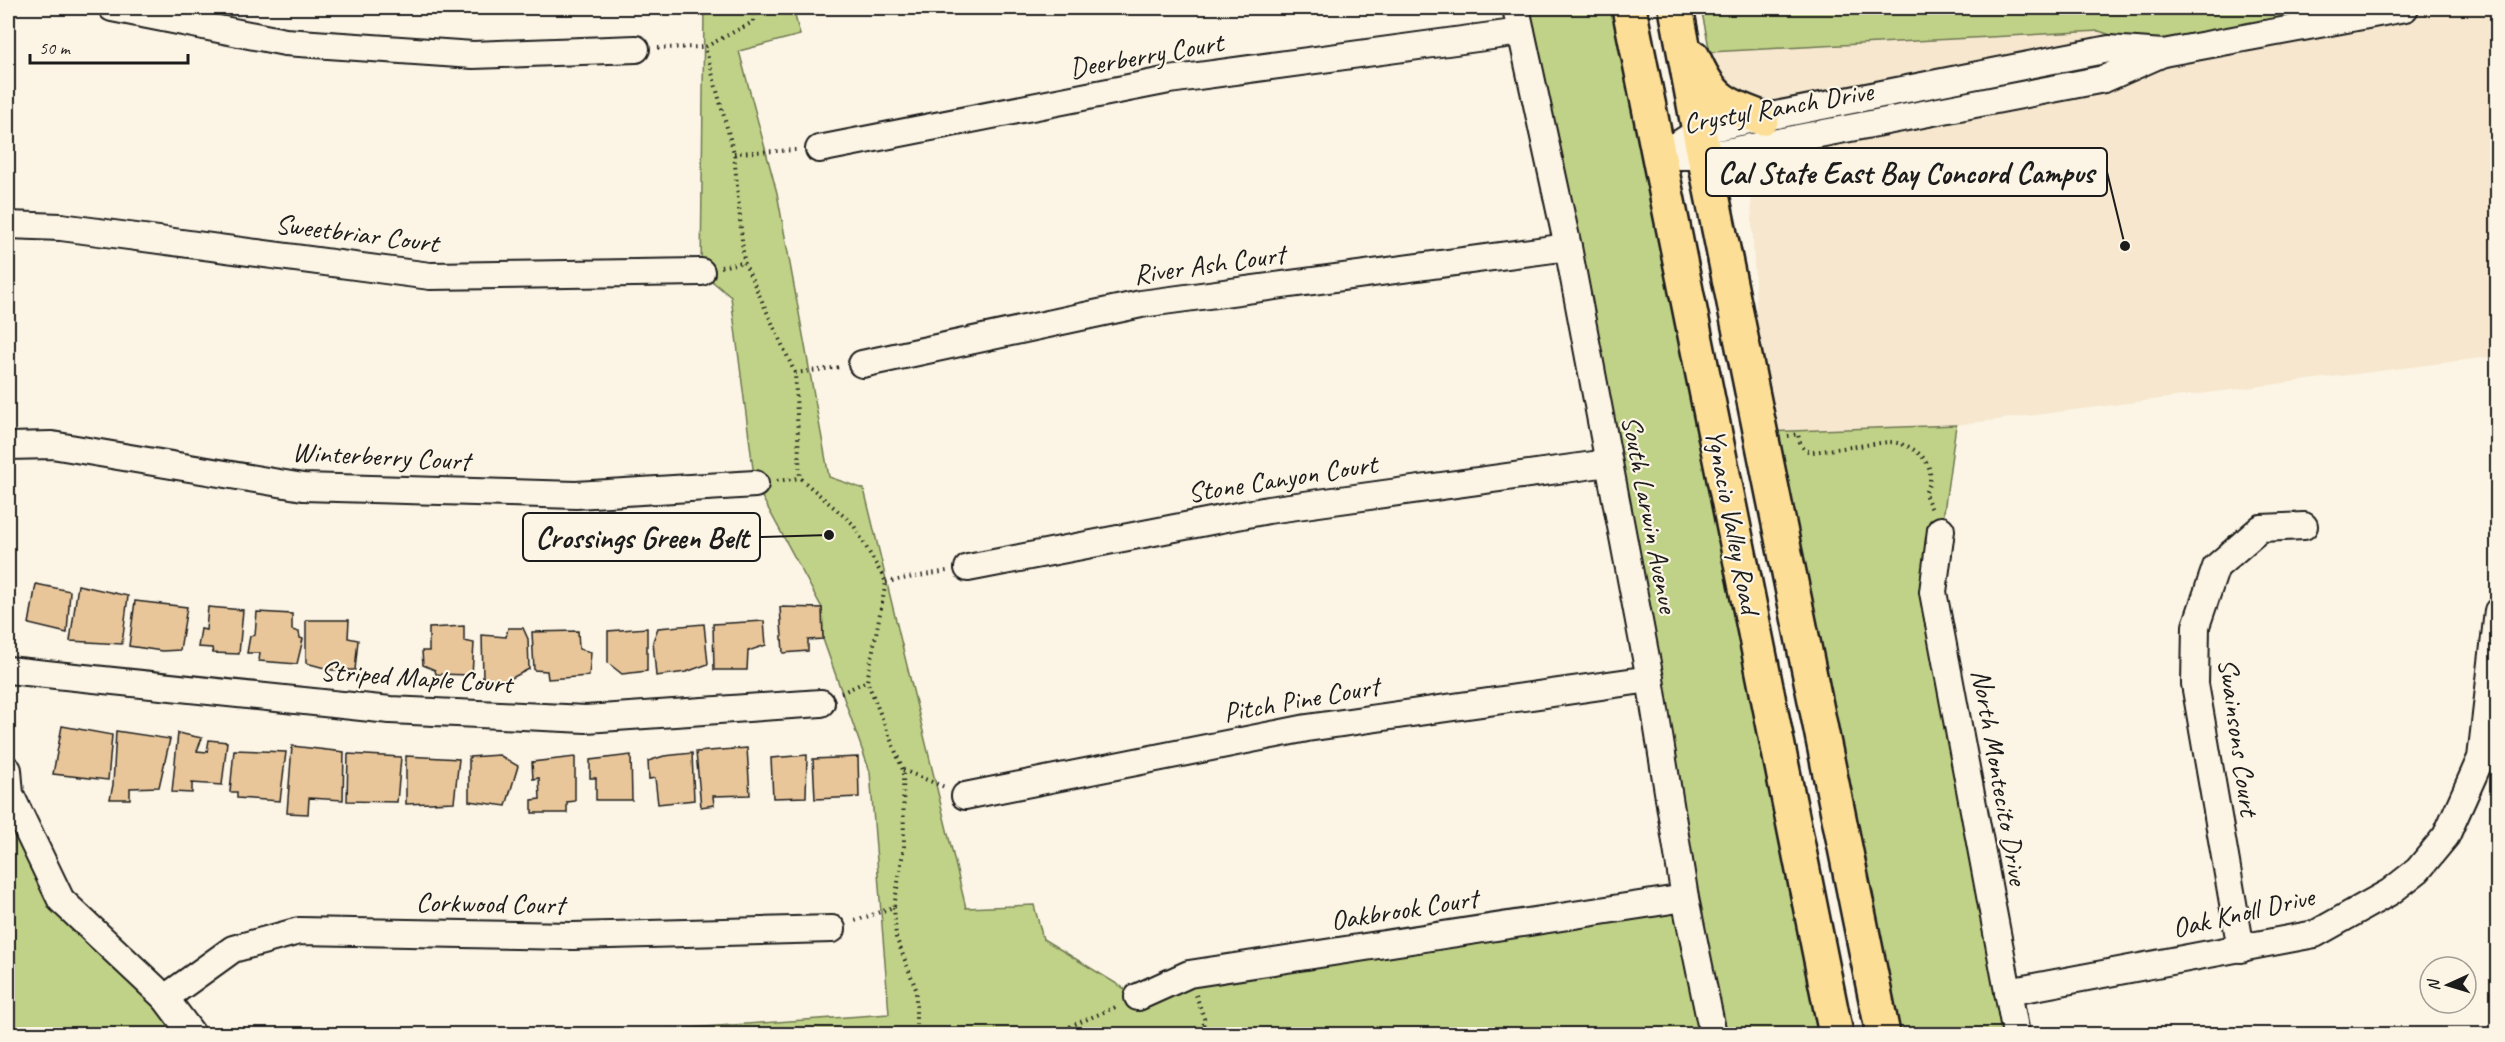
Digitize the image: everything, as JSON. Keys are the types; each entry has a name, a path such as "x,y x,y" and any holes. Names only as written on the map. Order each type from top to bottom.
{"highway":[{"name":"Ygnacio Valley Road","path":"1629,8 1836,1035"},
{"name":"Ygnacio Valley Road","path":"1678,16 1883,1035"},
{"path":"1678,16 1704,82 1730,106 1762,118"}],"street":[{"path":"112,8 285,42 473,55 636,49"},
{"name":"Crystyl Ranch Drive","path":"1702,143 2104,79 2163,53 2405,8"},
{"name":"Deerberry Court","path":"819,149 1169,80 1519,20"},
{"name":"South Larwin Avenue","path":"1519,20 1568,247 1650,679 1685,898 1713,1035"},
{"name":"Crystyl Ranch Drive","path":"1660,156 1702,143 1762,118 2109,48 2163,53"},
{"name":"Sweetbriar Court","path":"8,225 61,226 430,276 701,272"},
{"name":"River Ash Court","path":"862,364 1141,304 1568,247"},
{"name":"Winterberry Court","path":"8,446 52,445 303,487 576,495 755,484"},
{"name":"Stone Canyon Court","path":"968,568 1268,510 1608,463"},
{"name":"Swainsons Court","path":"2241,949 2194,684 2196,626 2216,567 2261,528 2304,526"},
{"name":"North Montecito Drive","path":"1941,530 1934,592 2016,1035"},
{"name":"Oak Knoll Drive","path":"2008,992 2315,934 2390,892 2418,870 2446,837 2481,758 2498,611"},
{"name":"Striped Maple Court","path":"8,670 390,710 586,719 821,703"},
{"name":"Pitch Pine Court","path":"965,796 1307,728 1650,679"},
{"path":"8,770 10,794 61,900 165,999 192,1035"},
{"name":"Oakbrook Court","path":"1138,997 1189,974 1685,898"},
{"name":"Corkwood Court","path":"165,999 233,950 299,932 573,936 832,929"}],"path":[{"path":"636,49 705,47 753,22 753,8"},
{"path":"705,47 734,153 744,262 795,373 800,478 853,524 886,582 867,681 903,770 904,846 894,907 896,937 916,989 916,1035"},
{"path":"734,153 819,149"},
{"path":"795,373 862,364"},
{"path":"1763,440 1798,434 1800,445 1807,451 1813,452 1888,442 1898,442 1914,449 1926,461 1930,480 1924,494 1941,530"},
{"path":"886,582 968,568"},
{"path":"821,703 867,681"},
{"path":"903,770 965,796"},
{"path":"832,929 894,907"},
{"path":"1189,974 1205,1021 1199,1035"},
{"path":"1060,1035 1071,1026 1138,997"}],"shaded area":[{"path":"1700,8 2497,8 2497,356 1956,425 1762,432 1748,135 1713,64"}],"green space":[{"path":"704,8 793,8 800,35 739,51 777,193 829,477 864,489 966,908 1034,905 1043,939 1138,997 1189,974 1685,898 1516,8 1629,8 1836,1034 606,1034 889,1014 870,772 823,639 822,608 755,484 731,297 701,272"},
{"path":"1701,8 2405,8 2163,53 2099,31 1710,52"},
{"path":"1956,425 1933,592 2016,1034 1883,1034 1762,432"},
{"path":"8,795 61,900 192,1034 8,1034"}],"building":[{"path":"36,584 70,591 67,633 29,624"},
{"path":"78,585 128,596 122,644 70,641"},
{"path":"135,601 187,607 180,650 162,651 129,646"},
{"path":"208,607 243,610 239,654 213,653 212,648 198,647 201,629 206,630"},
{"path":"780,607 822,608 823,639 808,640 808,651 783,653"},
{"path":"257,612 292,614 292,630 299,632 300,638 303,639 297,664 259,661 260,653 247,653 250,636 255,635"},
{"path":"306,620 349,620 348,638 358,640 355,670 332,670 306,663"},
{"path":"764,621 766,645 748,651 747,670 714,670 713,624"},
{"path":"704,624 708,664 686,672 656,676 653,641 658,628"},
{"path":"464,626 464,641 474,643 472,675 436,674 435,670 423,665 422,651 429,651 429,628"},
{"path":"508,628 523,628 528,639 529,669 508,680 483,678 482,635 506,637"},
{"path":"647,628 647,671 622,674 608,663 608,631"},
{"path":"578,631 579,649 591,652 589,676 548,679 547,671 534,670 532,632"},
{"path":"62,726 112,735 108,780 53,774"},
{"path":"116,731 170,739 159,787 130,788 130,799 110,799"},
{"path":"178,733 202,738 197,751 207,752 209,740 227,742 222,785 192,783 192,793 172,792"},
{"path":"292,746 344,752 343,800 309,798 308,814 287,813"},
{"path":"747,748 750,795 713,796 714,805 701,807 696,752"},
{"path":"234,750 286,752 280,801 237,798 237,792 230,792"},
{"path":"692,753 694,800 658,804 655,778 649,779 648,761 664,756"},
{"path":"348,754 401,757 397,802 347,801"},
{"path":"499,755 518,766 506,806 469,801 469,757"},
{"path":"631,755 632,800 596,800 596,778 590,778 590,760"},
{"path":"807,755 806,797 773,798 771,758"},
{"path":"406,756 459,759 454,802 406,804"},
{"path":"575,757 575,801 567,802 567,813 532,813 532,800 540,799 539,778 533,779 532,762"},
{"path":"858,757 859,797 815,799 813,759"}],"place":[{"name":"Cal State East Bay Concord Campus","path":"2125,246"},
{"name":"Crossings Green Belt","path":"829,535"}]}
